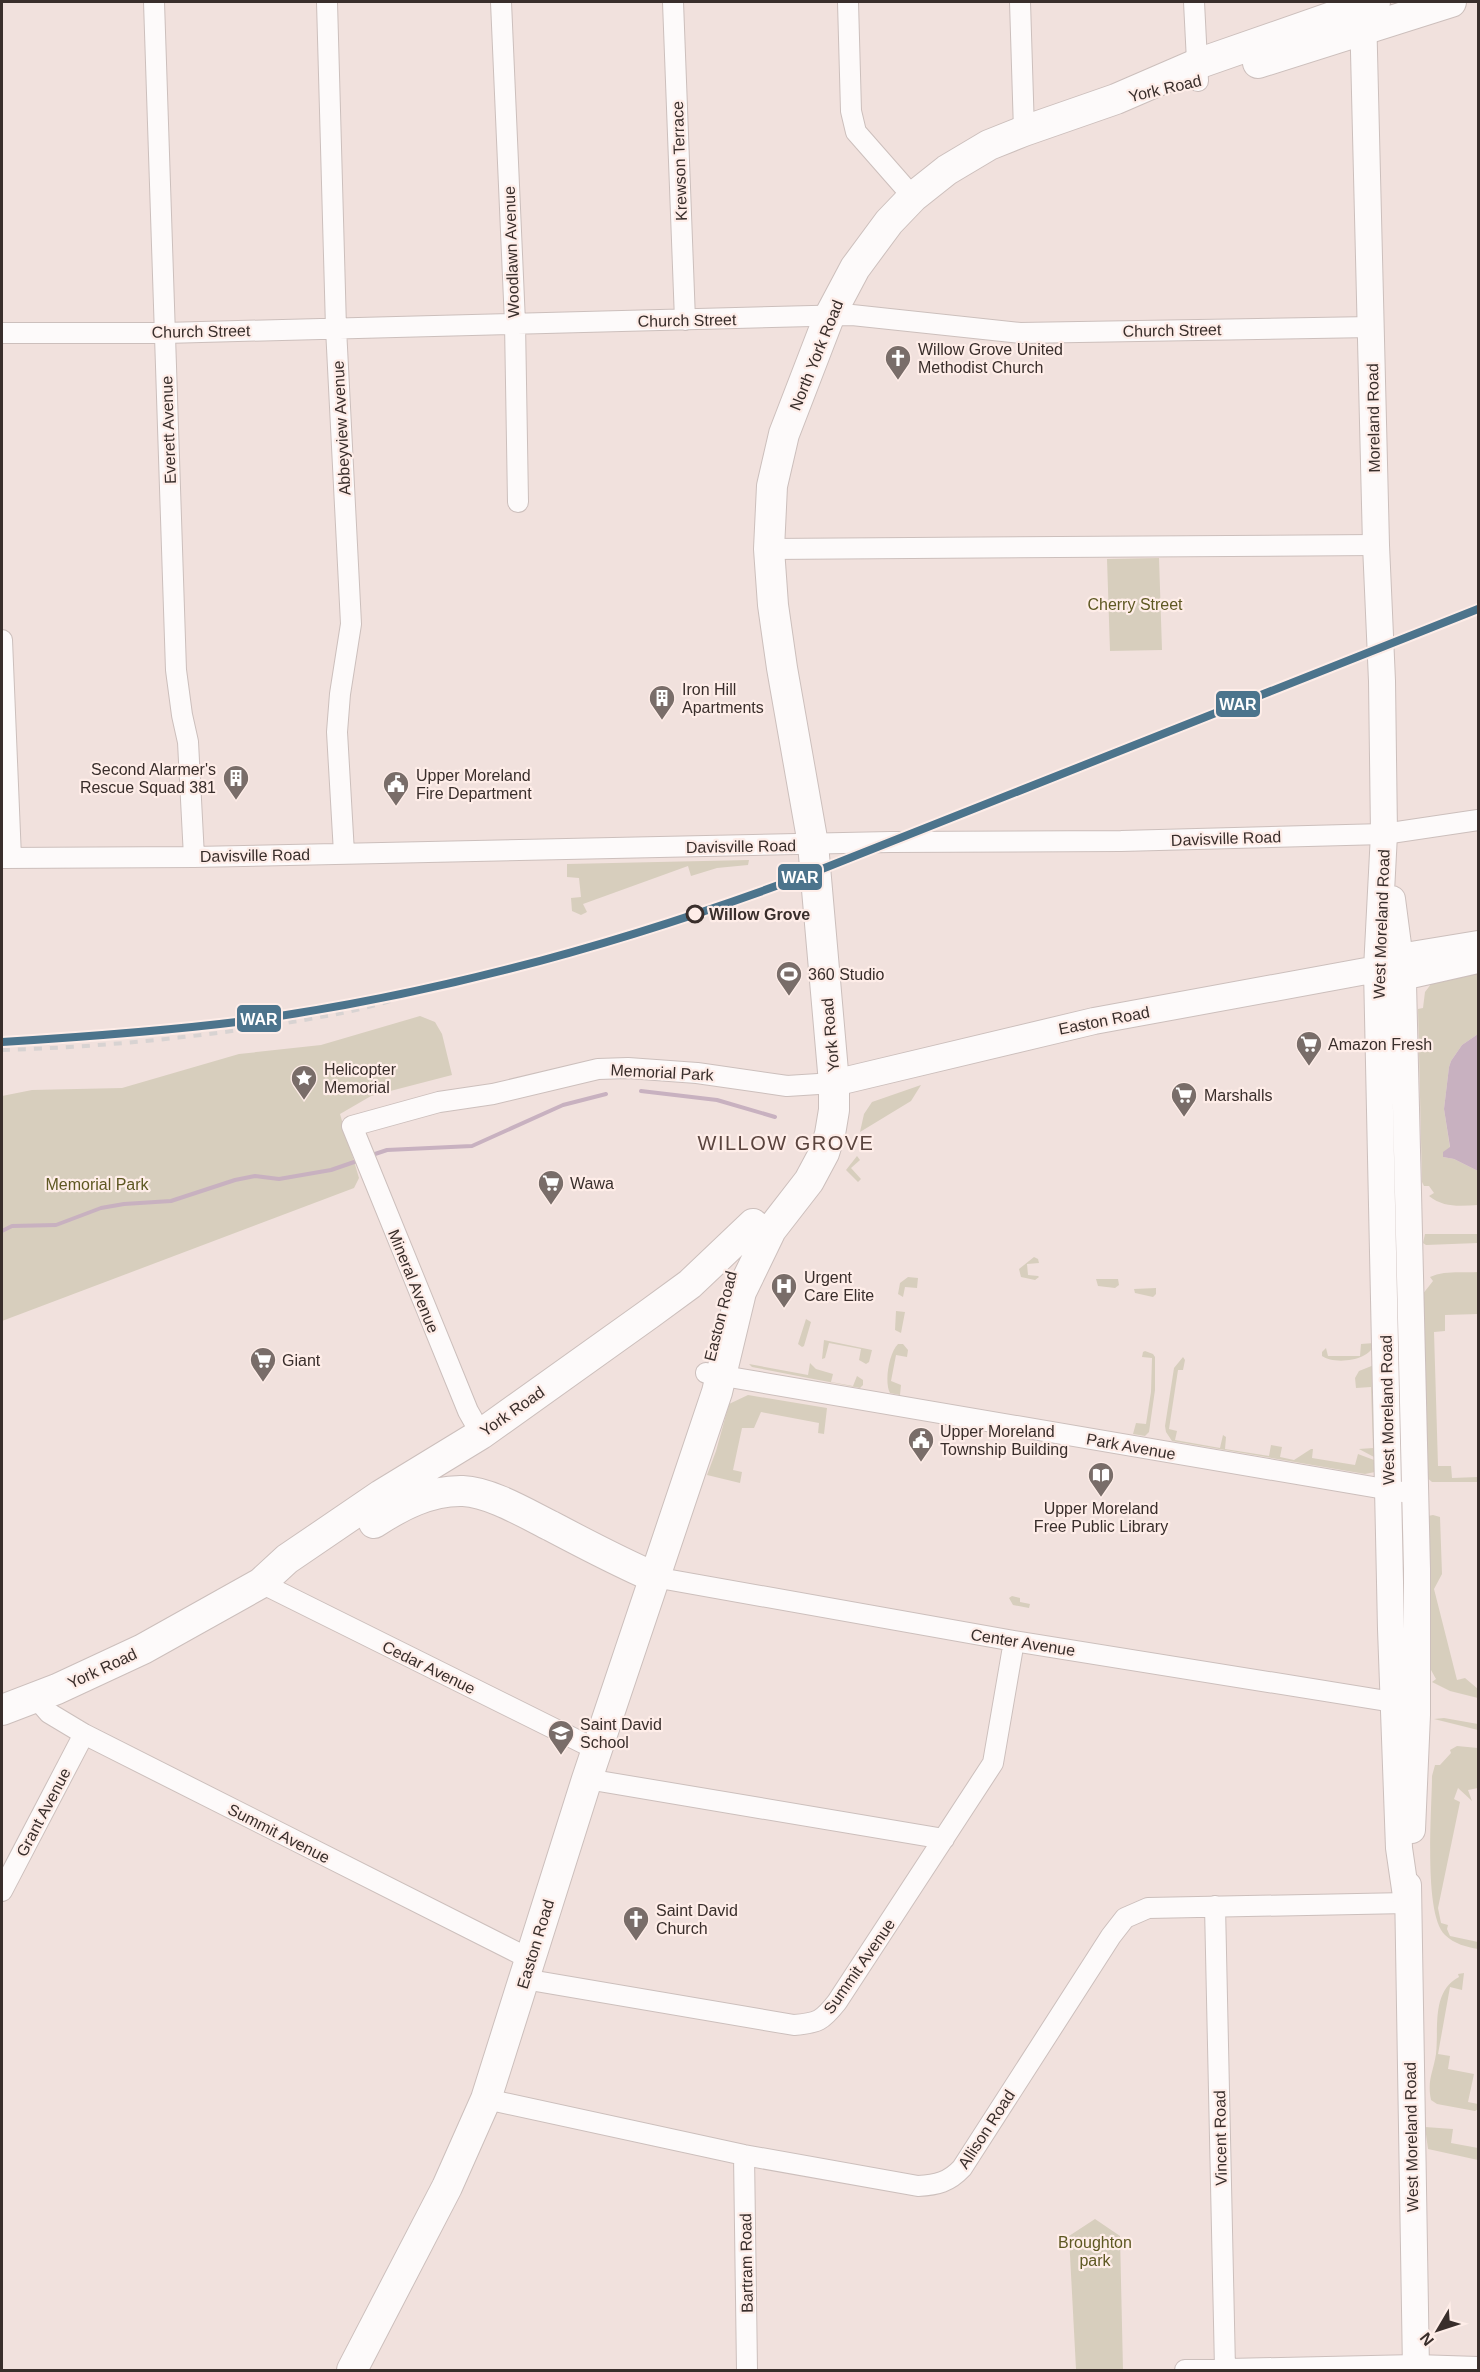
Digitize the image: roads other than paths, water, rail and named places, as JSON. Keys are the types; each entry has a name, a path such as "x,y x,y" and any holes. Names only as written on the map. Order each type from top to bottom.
{"highway":[{"name":"York Road","path":"1116,99 1198,73 1366,10 1451,2"},
{"name":"North York Road","path":"813,844 784,683 769,549 772,486 784,434 829,317 855,268 889,222 913,197 947,170 989,145 1024,130 1116,99"},
{"name":"York Road","path":"813,844 834,1083"},
{"name":"Easton Road","path":"714,1374 726,1277 753,1224 809,1144 823,1117 834,1083"},
{"name":"Easton Road","path":"352,2370 447,2187 486,2099 587,1779 681,1502 714,1374 741,1292 771,1230 809,1181 824,1153 834,1110 834,1083"},
{"name":"York Road","path":"261,1583 287,1559 381,1495 481,1434 690,1284 753,1224"},
{"name":"York Road","path":"2,1710 36,1698 159,1641 261,1583 300,1571 398,1507 430,1495 464,1491 505,1502 621,1563 654,1577"}],"main road":[{"name":"Moreland Road","path":"1366,10 1384,834"},
{"name":"West Moreland Road","path":"1384,834 1401,967 1414,1494 1417,1715 1415,1793 1407,1902 1416,2368"},
{"name":"West Moreland Road","path":"1384,834 1377,969 1393,1702 1399,1848 1407,1902"},
{"name":"Easton Road","path":"834,1083 1094,1021 1377,969 1401,967 1479,944"},
{"path":"1401,967 1479,960"}],"street":[{"name":"Everett Avenue","path":"154,2 176,670 188,742 194,857"},
{"name":"Abbeyview Avenue","path":"327,2 336,328 351,624 340,694 337,732 344,854"},
{"name":"Woodlawn Avenue","path":"501,2 514,323 518,502"},
{"name":"Krewson Terrace","path":"673,2 685,320"},
{"path":"848,2 851,111 856,132 913,197"},
{"path":"1020,2 1024,130"},
{"path":"1194,2 1198,73"},
{"name":"Church Street","path":"2,333 165,333 852,315 1020,333 1372,327"},
{"path":"769,549 1376,545"},
{"path":"2,640 6,858"},
{"name":"Davisville Road","path":"6,858 194,857 813,844 1121,841 1384,834 1479,820"},
{"name":"Memorial Park","path":"356,1135 439,1102 492,1094 598,1069 628,1068 697,1073 788,1086 834,1083"},
{"name":"Mineral Avenue","path":"356,1135 463,1400 481,1434"},
{"name":"Park Avenue","path":"714,1374 1414,1494"},
{"name":"Center Avenue","path":"654,1577 1014,1641 1393,1702"},
{"name":"Cedar Avenue","path":"261,1583 597,1750"},
{"name":"Summit Avenue","path":"36,1698 49,1713 84,1734 414,1901 527,1969 794,2025 815,2024 828,2014 837,2002 993,1763 1014,1641"},
{"name":"Grant Avenue","path":"2,1890 84,1734"},
{"path":"587,1779 944,1839"},
{"name":"Allison Road","path":"486,2099 744,2155 918,2186 936,2185 952,2179 962,2168 1111,1936 1125,1918 1148,1908 1407,1902"},
{"name":"Vincent Road","path":"1215,1906 1226,2369"},
{"name":"Bartram Road","path":"744,2155 747,2370"},
{"path":"1185,2370 1479,2367"}],"waterway":[{"path":"641,1091 717,1100 775,1117"},
{"path":"369,1156 387,1150 472,1146 563,1105 606,1094"},
{"path":"2,1231 12,1226 56,1225 101,1208 171,1201 235,1180 255,1176 279,1179 331,1170 360,1160"}],"railway":[{"path":"2,1050 129,1043 259,1027 357,1010 465,979"}],"place":[{"name":"Willow Grove United Methodist Church","path":"898,381"},
{"name":"Iron Hill Apartments","path":"662,721"},
{"name":"Second Alarmer's Rescue Squad 381","path":"236,801"},
{"name":"Upper Moreland Fire Department","path":"396,807"},
{"name":"Willow Grove","path":"695,914"},
{"name":"360 Studio","path":"789,997"},
{"name":"Amazon Fresh","path":"1309,1067"},
{"name":"Helicopter Memorial","path":"304,1101"},
{"name":"Marshalls","path":"1184,1118"},
{"name":"Wawa","path":"551,1206"},
{"name":"Urgent Care Elite","path":"784,1309"},
{"name":"Giant","path":"263,1383"},
{"name":"Upper Moreland Township Building","path":"921,1463"},
{"name":"Upper Moreland Free Public Library","path":"1101,1498"},
{"name":"Saint David School","path":"561,1756"},
{"name":"Saint David Church","path":"636,1942"}],"district":[{"name":"WILLOW GROVE","path":"786,1143"}],"park label":[{"name":"Cherry Street","path":"1135,604"},
{"name":"Broughton park","path":"1095,2251"}]}
